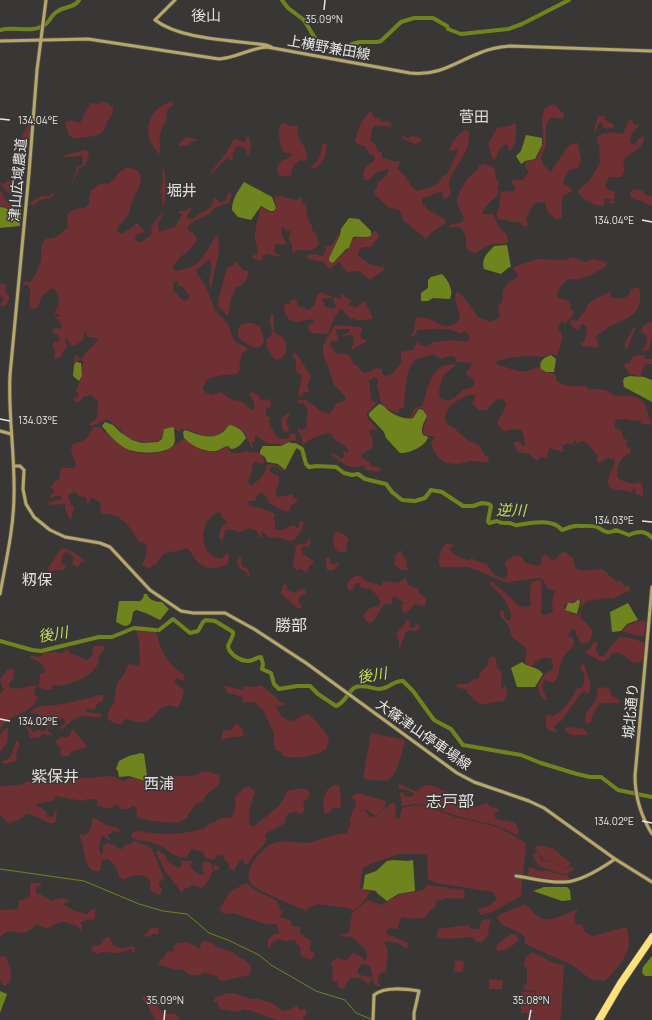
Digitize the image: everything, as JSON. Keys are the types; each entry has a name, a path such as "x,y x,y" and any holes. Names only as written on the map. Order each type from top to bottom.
{"highway":[{"path":"597,1020 619,983 652,935"},
{"path":"601,1020 625,979 652,940"}],"main road":[{"name":"津山広域農道","path":"11,434 10,375 41,29 46,0"},
{"path":"175,0 155,20 167,28 205,37 266,45 273,48"},
{"name":"上横野兼田線","path":"0,41 97,40 219,59 230,58 257,48 273,48 404,72 424,74 438,71 492,48 510,46 652,51"},
{"path":"0,431 11,434 14,466 14,511 0,594"},
{"name":"大篠津山停車場線","path":"14,466 20,466 24,470 23,494 28,508 34,516 50,530 65,537 106,544 147,587 174,607 186,613 215,612 228,614 272,640 458,773 474,782 535,803 544,808 615,859 651,882"},
{"name":"城北通り","path":"652,587 635,776 636,793 641,813 652,834"},
{"path":"516,876 557,882 568,882 580,878 615,859"},
{"path":"651,882 652,876"},
{"path":"373,1019 375,994 383,990 410,990 419,991 414,1020"}],"shaded area":[{"path":"101,101 109,104 110,107 113,106 112,115 107,121 105,129 100,134 89,137 76,138 69,136 65,122 71,120 80,123 89,105 92,103 99,104"},
{"path":"172,101 173,105 168,109 166,116 167,119 161,131 160,152 158,154 150,140 148,127 152,116 156,111 160,107"},
{"path":"554,104 564,114 563,119 551,117 546,125 546,144 541,159 544,166 551,172 569,145 575,143 578,143 581,159 578,168 569,170 563,181 564,184 571,188 572,191 565,194 562,198 562,217 557,220 555,219 548,211 545,203 539,202 533,205 526,219 528,224 526,227 521,225 520,222 510,222 508,220 498,219 496,213 499,208 501,192 514,191 516,187 511,183 513,180 523,180 529,171 525,167 526,162 537,159 543,143 542,117 545,108"},
{"path":"371,111 374,117 379,118 382,122 389,121 392,126 374,126 371,131 371,142 375,144 378,152 382,152 382,158 399,161 400,163 397,169 405,176 412,187 417,191 439,183 442,177 448,173 458,151 457,149 451,151 449,150 460,134 465,130 469,132 469,140 466,151 451,176 449,185 451,194 445,199 443,198 442,191 422,199 422,203 428,210 445,219 446,223 433,231 426,239 403,220 400,211 393,208 390,209 375,195 374,191 377,188 377,183 385,177 389,171 387,169 376,173 369,180 365,180 364,178 367,165 372,163 375,159 366,147 355,142 362,121"},
{"path":"604,116 605,120 614,125 614,127 604,128 601,122 598,124 595,132 594,129 598,117"},
{"path":"31,119 30,136 23,147 21,142 22,136"},
{"path":"629,120 632,120 634,125 640,124 632,133 630,142 635,145 638,139 644,136 643,142 641,146 624,159 623,163 625,170 621,177 609,177 605,185 607,189 615,192 614,203 612,204 608,202 612,200 610,199 604,199 605,203 603,206 599,206 581,197 578,191 589,181 599,165 599,144 597,142 597,137 604,133 607,134 611,132 623,134"},
{"path":"282,123 297,126 298,137 307,154 307,159 296,163 292,168 291,176 289,175 288,177 285,175 281,177 277,169 281,161 292,155 291,153 286,153 283,151 281,145 279,130"},
{"path":"514,123 516,124 516,141 511,151 510,152 507,144 500,148 496,158 493,160 488,144 497,128 510,126"},
{"path":"526,135 542,138 542,145 535,159 525,161 521,164 516,156 521,151"},
{"path":"249,136 251,144 249,155 247,155 245,148 237,146 232,156 232,161 227,158 214,172 210,173 226,153 234,139 245,142"},
{"path":"402,136 408,138 412,136 421,138 421,141 415,144 401,138"},
{"path":"186,137 197,140 191,142 187,146 179,146 178,145"},
{"path":"322,144 327,144 327,148 321,164 310,169 319,158"},
{"path":"83,150 87,151 89,154 87,161 85,165 79,168 73,182 69,184 73,180 77,167 82,165 82,156 62,156"},
{"path":"484,164 495,169 496,179 499,182 497,188 499,191 496,197 485,207 482,214 493,214 499,227 507,235 508,241 506,244 489,245 475,253 466,248 466,239 462,229 450,227 450,225 464,220 457,202 457,198 464,184 479,166"},
{"path":"128,167 137,170 141,175 141,180 128,215 120,224 117,231 121,234 137,223 139,224 139,226 145,230 143,233 137,234 135,239 137,242 141,242 150,236 152,233 151,227 164,212 158,223 159,233 175,227 182,215 178,213 180,211 186,211 190,207 192,209 188,213 187,217 192,219 210,207 214,198 217,199 217,201 222,202 225,200 229,192 232,194 229,203 216,207 209,214 188,226 188,230 197,238 192,247 178,259 173,268 176,271 194,266 202,259 216,236 218,237 219,251 211,287 209,280 211,263 209,260 196,271 206,287 215,310 228,324 233,338 236,342 246,347 248,350 242,353 239,365 241,367 238,373 212,378 208,380 203,389 206,393 212,395 220,392 229,398 244,403 250,409 254,409 255,407 254,401 249,395 251,392 259,395 261,401 268,399 270,400 271,406 266,409 266,415 271,418 269,421 270,426 281,439 289,438 290,434 293,433 296,436 295,441 290,440 283,445 267,443 255,435 255,441 252,442 252,448 244,432 235,426 230,425 214,436 202,435 186,429 182,429 180,432 172,427 166,428 160,440 141,442 129,438 107,419 92,426 89,425 97,418 98,403 97,400 91,395 83,397 80,402 75,402 73,399 79,395 76,391 82,376 81,368 84,361 79,360 73,364 76,354 82,359 85,353 98,338 88,337 85,331 83,340 74,346 71,345 66,337 65,341 67,346 59,358 54,359 55,348 52,346 54,342 59,342 59,335 52,333 55,328 62,328 61,323 55,317 61,316 54,313 59,303 58,296 54,289 49,289 48,292 41,297 37,308 33,309 30,307 30,293 28,285 23,285 23,283 27,281 29,283 31,282 37,270 41,261 42,243 46,239 54,238 68,228 67,215 75,209 85,208 89,204 91,190 101,184 108,184","holes":["179,282 177,286 182,286 189,295 189,298 186,301 181,299 173,289 174,283"]},
{"path":"164,168 166,189 163,207 161,189 163,182 162,172"},
{"path":"8,180 17,186 19,192 13,195 0,184 0,182 4,184"},
{"path":"244,182 272,197 276,208 274,211 270,211 261,206 251,220 238,217 232,210 232,206 236,195"},
{"path":"633,189 640,190 646,195 652,196 652,206 631,197 630,193"},
{"path":"0,190 5,200 12,204 13,206 11,209 0,206"},
{"path":"57,190 51,198 40,200 34,205 29,204 41,196 49,196"},
{"path":"280,196 296,200 302,196 302,203 306,205 308,220 312,226 312,230 316,234 319,244 313,249 299,250 292,253 292,244 289,240 291,232 282,227 281,233 286,243 284,245 275,244 274,252 282,257 267,254 263,256 260,261 252,256 257,254 255,238 259,210 262,207 269,212 274,212 276,206 274,197"},
{"path":"0,207 8,210 21,209 20,226 0,228"},
{"path":"349,218 359,219 371,231 371,236 353,237 349,248 346,249 332,263 329,261 329,258 340,235 341,229"},
{"path":"375,231 379,236 371,247 364,247 358,255 366,262 384,267 385,269 370,280 359,271 348,272 339,262 331,268 328,268 323,262 306,257 307,255 314,254 323,256 326,250 325,247 332,245 339,232 328,260 331,263 334,262 349,249 353,239 358,237 371,237 372,232"},
{"path":"507,245 511,267 501,274 484,269 484,259 494,246"},
{"path":"573,257 584,262 594,259 607,264 605,267 586,277 567,280 559,289 557,295 558,298 568,301 571,310 574,311 573,315 565,324 562,321 558,327 563,339 556,356 552,354 542,357 526,356 509,358 497,361 496,363 497,365 519,371 527,371 540,367 544,372 553,373 556,376 556,380 562,384 586,386 588,389 602,389 618,396 632,396 641,400 647,408 649,418 652,423 650,425 641,424 640,420 634,421 617,419 614,425 615,428 622,431 623,438 627,440 626,446 631,449 631,453 624,456 620,462 617,477 629,483 641,482 643,496 636,494 634,487 631,493 613,489 608,483 608,479 615,462 614,459 607,458 599,463 597,462 597,455 585,441 580,441 577,444 575,440 572,445 568,443 562,446 564,451 562,452 550,448 547,459 541,457 537,461 529,454 518,452 513,443 517,441 525,447 524,436 521,430 517,429 503,431 497,424 506,406 506,403 501,399 496,400 486,410 479,410 472,403 475,395 468,395 450,405 445,416 445,420 448,425 454,428 466,439 479,445 485,456 488,456 489,460 487,463 471,461 451,464 442,460 435,453 431,443 435,437 428,436 423,433 427,417 425,411 421,408 418,409 411,419 405,418 411,417 414,409 423,405 426,391 432,377 441,367 456,365 443,376 439,392 441,399 452,399 463,390 471,388 474,385 474,380 466,373 473,363 457,362 454,356 441,359 433,354 415,360 408,371 404,402 405,407 401,408 398,413 383,405 380,401 377,386 378,379 374,377 369,380 371,399 377,404 367,412 367,417 378,430 371,429 369,431 373,440 373,446 362,454 361,457 370,463 371,466 380,467 381,469 378,472 366,470 363,465 358,467 350,467 331,455 332,453 335,454 342,459 344,456 343,452 349,452 345,446 335,440 331,433 321,435 304,444 302,443 302,438 297,429 298,428 301,430 306,428 308,412 303,403 298,404 298,400 306,400 321,411 328,414 331,413 337,403 344,401 346,397 334,385 323,355 323,346 334,326 360,327 363,329 360,335 361,338 367,341 356,346 352,350 351,348 354,344 353,336 351,334 342,337 349,332 350,329 337,329 338,341 331,341 330,344 336,353 348,355 353,364 357,365 364,373 377,368 382,369 382,373 386,376 392,374 401,363 401,352 413,350 418,341 420,345 427,347 431,343 452,340 467,342 470,336 465,331 461,334 446,329 434,329 418,330 414,336 411,336 414,330 416,318 428,318 445,326 455,324 459,317 455,300 457,292 463,296 478,317 490,322 500,316 498,306 502,302 503,290 509,282 518,277 514,267 537,259 565,260"},
{"path":"235,261 243,270 249,271 246,280 241,286 237,286 232,295 228,316 218,306 219,297 227,268 233,265"},
{"path":"442,274 450,285 450,299 433,298 428,301 421,301 421,293 428,288 428,280 431,277"},
{"path":"2,283 6,285 5,291 10,298 3,307 0,305 4,299 0,296 0,285"},
{"path":"639,288 640,304 634,314 610,326 597,335 596,339 599,345 598,348 583,346 580,343 584,342 587,332 586,326 582,324 578,330 572,327 570,321 573,319 578,321 590,302 609,292 611,294 610,297 620,299 629,295 631,289"},
{"path":"320,292 331,296 332,298 321,300 325,306 333,309 336,307 333,298 335,297 341,299 341,294 352,300 348,304 356,308 364,301 373,318 354,320 341,309 335,316 329,332 326,334 312,333 308,329 309,325 314,321 312,319 297,322 289,320 285,313 284,304 290,304 291,300 295,299 297,306 309,310 315,304 317,295"},
{"path":"274,314 274,332 283,338 286,345 285,354 277,360 273,358 266,346 267,339 273,331 270,319 271,315"},
{"path":"652,322 652,337 649,350 642,352 646,344 647,336 641,331 645,325"},
{"path":"246,323 253,323 260,327 264,340 261,346 257,348 252,347 240,340 238,336 239,329"},
{"path":"635,327 627,349 625,349 625,343"},
{"path":"296,353 311,376 307,387 309,393 304,392 300,397 298,394 302,376 301,374 298,374 296,370 296,360 292,356"},
{"path":"551,355 556,359 554,372 546,372 541,369 540,364 544,358"},
{"path":"644,355 645,359 652,359 652,364 645,364 641,373 642,377 629,374 627,369 623,367 625,364 630,363 633,356"},
{"path":"76,362 81,363 82,376 79,381 73,376 74,365"},
{"path":"630,376 644,377 652,380 652,402 624,387 624,378"},
{"path":"379,404 394,414 408,419 413,418 419,409 423,410 427,416 422,433 428,437 427,440 421,446 412,451 400,453 386,438 384,432 369,416 369,413"},
{"path":"290,412 286,423 290,430 285,432 282,429 281,418"},
{"path":"105,422 113,425 132,440 142,443 158,442 162,439 164,429 172,427 174,428 175,442 171,448 159,452 145,453 132,451 120,445 110,436 102,426"},
{"path":"230,425 240,429 246,438 240,445 233,449 228,446 216,451 203,450 194,446 184,438 183,432 185,430 199,435 214,436 223,432"},
{"path":"94,427 100,427 114,440 132,452 147,454 166,451 183,439 203,450 211,452 216,452 228,447 232,453 247,451 259,453 265,460 264,463 261,464 255,461 248,481 249,484 251,486 260,478 265,472 268,464 277,465 284,470 282,471 276,466 269,469 272,473 279,476 276,496 279,497 293,494 293,497 297,499 297,502 291,505 289,511 286,512 269,503 266,496 262,493 258,494 255,501 248,501 249,506 264,509 275,514 273,519 275,522 275,529 282,530 294,525 298,528 299,522 301,521 304,523 301,531 295,539 291,541 268,537 262,530 261,533 263,538 260,537 257,531 249,528 240,532 228,529 225,531 222,540 219,538 221,529 223,525 228,522 223,519 221,513 218,512 213,515 206,526 203,538 204,544 211,555 222,559 228,552 228,564 214,568 206,567 198,562 186,548 166,553 156,564 152,565 151,568 142,565 147,551 145,543 138,541 122,519 100,512 101,504 93,498 91,498 88,505 86,497 79,496 76,492 67,497 69,498 71,505 74,507 71,520 65,509 65,504 51,505 48,503 62,499 62,497 58,496 50,498 50,496 55,492 51,488 53,483 59,479 61,468 74,468 76,465 71,450 72,445 86,439"},
{"path":"289,442 298,445 285,470 278,464 267,462 265,457 260,454 263,446 281,446"},
{"path":"336,532 343,534 349,539 346,545 347,550 345,552 338,552 335,548 334,534"},
{"path":"309,538 311,543 309,546 302,547 302,552 313,561 314,564 310,565 307,572 304,572 302,569 296,570 293,566 296,546 298,544 305,544"},
{"path":"447,543 454,545 453,547 449,548 455,555 469,560 472,558 476,561 487,564 494,574 505,579 508,574 505,563 512,557 521,557 525,562 539,566 541,565 541,559 544,554 554,560 561,553 565,552 574,559 574,565 579,570 602,569 616,581 622,582 625,587 629,585 630,590 613,599 608,598 587,601 580,609 581,599 564,605 563,607 567,611 576,615 578,615 582,609 580,617 592,630 592,633 589,642 582,644 576,635 576,631 573,629 570,632 568,636 573,637 573,645 560,665 557,679 553,683 544,680 542,688 547,699 545,701 539,692 538,687 540,679 552,670 552,659 547,657 539,659 533,665 529,666 526,664 525,661 527,653 525,647 512,637 508,624 500,616 500,612 503,610 504,617 508,621 511,620 511,614 507,604 490,584 490,581 505,592 518,606 529,607 531,605 531,582 540,580 542,590 541,614 545,615 553,612 552,602 555,591 548,589 542,579 539,578 507,583 468,567 440,567 440,554 443,547"},
{"path":"62,548 72,551 86,561 81,562 78,567 72,565 74,557 66,552 61,560 62,563 66,565 63,570 49,571 48,568"},
{"path":"401,550 403,556 407,560 406,567 410,571 399,569 395,565 395,556"},
{"path":"239,556 241,557 242,566 248,569 250,576 240,569 237,563"},
{"path":"325,558 330,558 330,564 340,563 334,570 327,570"},
{"path":"356,575 360,576 366,581 381,586 385,581 397,583 406,578 408,585 418,589 420,594 426,598 426,604 423,606 415,604 405,614 401,605 403,602 396,597 392,597 391,600 393,602 391,604 384,604 374,621 369,623 365,620 363,615 370,608 379,606 381,602 376,594 370,589 360,587 360,583 356,583 352,591 348,590 348,582"},
{"path":"285,584 287,586 287,590 295,593 301,589 305,589 306,594 300,596 298,601 301,608 297,608 281,594 283,585"},
{"path":"144,594 147,594 149,598 157,602 162,602 169,609 160,620 136,610 133,612 129,625 124,626 116,622 119,601 140,601"},
{"path":"579,599 580,602 577,614 565,610 568,603 574,603"},
{"path":"628,603 638,620 627,624 621,631 612,632 610,612"},
{"path":"407,620 410,621 409,627 414,628 416,624 420,625 418,630 410,630 405,633 399,650 399,641 396,634"},
{"path":"643,620 646,622 644,636 622,631 628,625"},
{"path":"136,630 156,632 160,646 166,657 174,667 185,675 183,681 178,678 175,680 175,683 184,690 181,702 177,708 170,706 163,707 147,721 137,722 127,719 124,720 121,725 112,722 107,718 110,708 114,703 117,683 123,676 128,665 138,666 140,664 139,640"},
{"path":"620,637 627,637 643,642 645,646 643,660 636,663 622,654 615,653 606,660 600,661 585,652 591,648 592,643 596,642 598,643 596,650 598,655 603,657"},
{"path":"94,646 105,647 98,658 99,661 97,665 89,674 71,683 57,686 53,685 52,689 50,690 45,690 39,686 35,688 35,695 38,697 30,708 9,719 0,728 0,695 4,689 0,680 7,670 12,668 14,670 13,679 9,683 9,687 16,689 37,686 39,684 40,673 46,671 41,664 29,655 38,657 42,656 43,653 62,653 67,649 70,653 87,660 92,655"},
{"path":"493,656 496,658 497,668 502,673 501,688 503,689 504,686 506,687 507,694 504,701 485,705 473,699 466,689 455,686 458,684 468,684 474,679 478,679 482,670 487,667 489,658"},
{"path":"522,662 541,671 543,674 535,687 517,687 511,668"},
{"path":"584,663 590,681 589,694 584,691 581,693 562,720 554,726 554,729 557,730 556,732 549,730 546,726 547,714 553,716 557,714 564,708 573,696 576,689 582,687 584,677 580,668"},
{"path":"260,685 275,696 280,702 284,703 284,705 278,705 276,707 279,713 287,720 290,721 308,714 324,730 328,737 329,741 326,749 305,757 283,756 281,752 276,750 274,745 274,734 263,710 254,702 243,703 242,696 239,697 234,694 229,694 223,686 243,689 244,686 256,687"},
{"path":"602,687 610,689 611,695 620,700 618,703 600,703 593,714 591,722 586,725 585,719 587,711 596,700 597,689"},
{"path":"104,695 103,701 98,703 94,710 86,709 86,712 101,714 102,716 78,717 62,730 60,727 65,724 65,720 58,719 51,723 48,731 54,736 42,734 39,739 37,737 30,738 28,730 25,727 30,727 33,732 37,730 45,731 48,724 47,717 30,713 36,708 72,702"},
{"path":"237,723 243,731 243,736 221,739 223,731 231,730"},
{"path":"571,727 579,729 582,727 589,735 574,735 565,731 565,728"},
{"path":"6,728 8,731 8,741 0,752 0,735"},
{"path":"73,730 88,747 72,751 69,756 63,756 60,754 61,749 55,742 60,737 67,737 70,735 71,731"},
{"path":"371,733 402,739 405,741 401,757 394,774 387,781 363,779"},
{"path":"17,740 20,744 17,750 16,761 5,764 2,763 2,761 11,756"},
{"path":"141,753 144,754 148,782 129,776 119,777 116,769 119,761 129,756"},
{"path":"202,772 219,775 220,780 218,785 205,796 203,801 196,804 188,814 188,817 179,822 164,822 137,817 136,807 132,806 129,809 120,809 119,805 115,805 110,809 97,805 98,801 94,799 83,801 57,796 54,800 37,804 38,807 41,807 46,812 47,817 53,816 56,809 56,822 52,824 26,814 22,818 8,824 0,814 0,786 20,785 25,782 65,777 89,778 105,776 116,777 121,781 133,778 148,784 154,780 165,780 166,778 175,776 193,776"},
{"path":"400,784 415,791 426,785 434,786 451,793 453,797 459,800 459,804 467,807 487,803 491,807 499,809 499,811 494,814 496,819 514,823 518,828 519,833 517,835 498,826 456,816 427,805 414,804 402,806 400,793 403,792 404,795 408,797 413,796 414,793 399,789 398,786"},
{"path":"338,785 340,788 341,807 332,808 329,813 325,814 324,797 330,787"},
{"path":"245,787 250,787 255,791 249,812 250,825 254,826 282,802 287,791 306,789 310,794 308,799 304,801 303,805 305,808 302,814 295,812 286,816 286,821 284,824 265,834 266,842 252,857 247,865 244,864 243,860 239,861 234,871 229,868 229,864 225,861 223,856 217,855 214,860 205,858 203,852 191,849 187,857 179,857 156,843 137,840 131,837 133,832 136,831 163,834 183,833 204,829 208,825 222,818 231,818 236,808 235,798"},
{"path":"358,793 386,801 384,809 375,816 367,810 360,809 366,811 369,816 375,817 392,803 395,803 396,818 399,819 402,808 416,805 426,806 455,817 498,827 526,843 521,896 494,911 480,915 478,909 489,906 497,899 493,892 436,883 428,879 427,854 399,854 368,865 362,869 360,888 370,891 365,900 353,911 348,908 318,904 311,906 306,911 251,884 249,873 251,866 259,854 269,845 283,841 314,842 323,838 347,833 352,823 350,823 350,817 356,801 352,799 353,795"},
{"path":"94,818 106,825 115,827 121,832 113,831 111,834 108,834 111,842 104,836 101,838 99,848 101,855 103,853 103,846 107,843 123,849 124,845 132,844 133,841 151,847 164,878 159,883 162,890 160,895 150,890 150,880 145,876 135,875 126,879 121,878 113,863 108,859 102,860 100,871 94,871 90,868 85,858 79,835 81,834 84,836 88,833 91,827 92,819"},
{"path":"538,845 552,848 571,863 568,868 563,868 555,863 542,859 538,851 534,848"},
{"path":"159,851 166,856 168,862 176,867 180,867 182,864 180,861 192,861 193,863 190,865 194,871 201,875 204,873 202,868 203,863 206,861 211,863 212,869 214,868 213,864 220,867 219,869 213,871 205,885 201,888 193,885 185,888 182,893 165,871 156,852"},
{"path":"537,851 541,860 554,862 565,869 568,869 571,866 574,868 571,872 561,874 540,866 537,864 533,855"},
{"path":"413,860 415,891 398,894 387,901 376,891 363,889 365,875 376,871 387,861"},
{"path":"529,867 543,872 544,870 565,875 568,874 569,879 564,881 528,876"},
{"path":"31,883 40,883 42,886 36,888 36,894 40,894 51,901 62,898 70,900 63,904 75,911 87,914 92,909 95,909 95,918 92,921 89,919 81,922 81,931 77,926 65,922 48,928 37,924 27,932 6,932 0,938 0,910 18,909 19,901 30,897"},
{"path":"246,883 256,891 274,899 279,905 280,910 283,912 280,917 290,920 292,926 300,927 300,933 311,941 310,950 315,954 311,960 301,956 300,946 296,944 296,940 286,941 278,939 272,943 270,948 268,948 268,940 274,934 279,934 276,924 265,924 233,913 225,914 221,912 220,908 230,892"},
{"path":"427,885 464,890 465,898 448,898 436,901 435,908 430,910 425,918 401,918 397,929 389,928 386,932 387,935 407,942 408,946 407,949 398,943 384,942 388,953 386,972 380,973 378,982 380,985 378,987 374,983 370,966 362,964 358,969 358,973 360,975 371,977 372,980 368,984 362,979 354,978 349,980 343,989 339,988 337,982 332,980 333,970 331,963 337,958 346,960 353,953 362,957 365,962 367,957 364,948 351,936 345,937 339,935 349,932 352,913 368,900 382,905 398,895 423,890"},
{"path":"544,887 567,887 570,890 571,900 562,901 533,891"},
{"path":"525,904 537,916 544,919 553,919 578,909 574,917 576,925 582,924 584,931 592,936 627,927 629,946 625,956 616,970 604,981 590,979 572,965 525,944 525,938 523,935 500,923 497,918 499,915"},
{"path":"485,919 491,919 488,930 489,935 482,942 477,942 472,937 451,939 437,937 438,929 468,925 471,929 479,929 482,921"},
{"path":"155,927 159,929 158,934 152,934 148,937 142,936 148,933 149,929"},
{"path":"511,934 516,935 519,940 506,949 497,951 496,948 498,944"},
{"path":"107,937 110,938 114,946 121,949 133,946 135,951 133,953 131,949 119,953 101,952 97,954 91,950 93,946 100,945"},
{"path":"187,942 200,949 201,942 210,942 219,948 233,952 245,960 251,967 250,975 222,981 218,980 217,976 207,974 207,972 191,975 182,969 176,970 157,964 165,956 167,951 172,952 174,950 174,946 177,943"},
{"path":"532,952 554,963 564,965 560,1020 529,1020 529,1015 535,1014 521,1013 521,992 535,992 536,1003 536,991 525,990 523,987 527,983 527,967 524,967 525,958"},
{"path":"0,956 6,957 11,972 10,982 4,986 0,980"},
{"path":"652,956 652,976 645,976 642,973 643,967"},
{"path":"455,960 464,961 463,972 454,972"},
{"path":"489,979 503,980 502,989 489,989"},
{"path":"0,991 7,994 0,1013"},
{"path":"227,993 233,993 251,999 259,999 274,1004 281,1010 285,1011 297,1006 300,1010 305,1009 307,1012 303,1020 276,1020 244,1009 238,1012 220,1009 217,1002 213,1002 216,997"},
{"path":"146,996 157,1001 159,1009 165,1014 176,1014 180,1020 156,1020 148,1005 142,1000 143,997"}],"waterway":[{"path":"0,30 38,28 45,25 56,12 72,6 79,0"},
{"path":"282,0 288,8 304,20 318,43 333,50 342,50 352,44 360,42 381,41 401,22 414,18 433,18 447,26 448,29 461,34 508,29 522,24 569,0"},
{"name":"逆川","path":"295,445 302,449 306,464 309,467 336,467 344,473 352,475 358,474 365,479 386,484 392,492 402,500 415,501 425,498 431,490 442,492 463,506 473,506 482,503 489,504 491,506 488,521 489,523 497,521 517,525 541,522 553,524 562,530 575,526 593,526 607,532 616,530 629,535 644,532 652,538"},
{"name":"後川","path":"159,630 173,619 190,633 198,631 203,622 206,620 215,621 233,632 228,646 230,652 242,660 248,661 261,657 263,664 262,669 271,673 274,684 279,689 297,686 310,686 318,694 336,706 342,703 354,688 364,686 382,689 397,682 403,681 413,691 434,720 451,729 463,745 521,755 577,774 590,777 601,777 618,790 652,797"},
{"name":"後川","path":"0,641 41,651 99,637 112,637 134,628 156,630"},
{"path":"0,869 84,881 139,904 163,911 187,914 209,933 228,940 259,955 271,965 316,991 345,1000 356,1013 371,1019"}],"district":[{"name":"後山","path":"206,15"},
{"name":"菅田","path":"474,116"},
{"name":"堀井","path":"182,190"},
{"name":"籾保","path":"37,579"},
{"name":"勝部","path":"291,625"},
{"name":"紫保井","path":"55,776"},
{"name":"西浦","path":"159,783"},
{"name":"志戸部","path":"450,801"}]}
